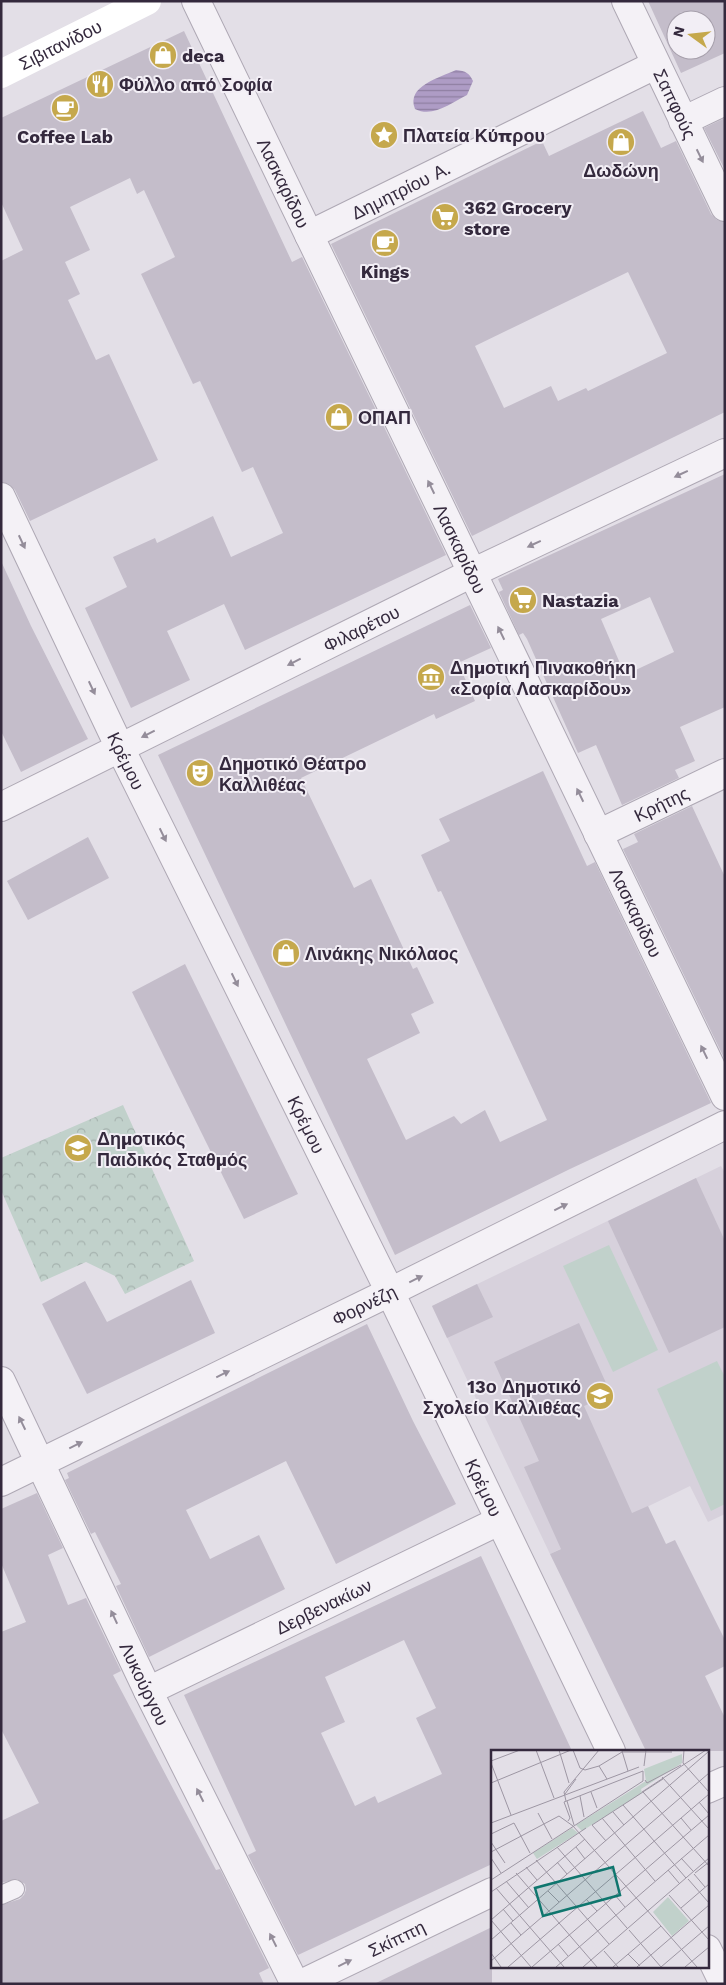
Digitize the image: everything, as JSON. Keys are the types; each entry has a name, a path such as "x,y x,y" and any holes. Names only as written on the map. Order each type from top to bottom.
{"main road":[{"name":"Σιβιτανίδου","path":"1,74 147,1"}],"street":[{"name":"Λασκαρίδου","path":"196,1 725,1096"},
{"name":"Σαπφούς","path":"626,1 655,65 725,207"},
{"name":"Δημητρίου Α.","path":"309,235 655,65"},
{"path":"683,120 725,101"},
{"name":"Φιλαρέτου","path":"1,806 472,573 725,453"},
{"name":"Κρέμου","path":"1,498 120,748 390,1292 611,1750"},
{"name":"Κρήτης","path":"598,834 725,773"},
{"name":"Φορνέζη","path":"1,1482 725,1126"},
{"name":"Λυκούργου","path":"1,1381 148,1691 295,1984"},
{"name":"Δερβενακίων","path":"148,1691 499,1521"},
{"path":"708,1789 725,1781"},
{"name":"Σκίππη","path":"301,1984 491,1892"},
{"path":"708,1951 724,1984"}],"shaded area":[{"path":"456,70 467,73 473,81 467,95 435,111 428,112 415,109 413,101 415,94 420,89 433,80"},
{"name":"13ο Δημοτικό Σχολείο Καλλιθέας","path":"721,1166 725,1173 725,1514 708,1522 690,1486 550,1554 432,1306"}],"green space":[{"path":"123,1105 194,1261 125,1294 115,1276 86,1262 41,1282 1,1190 1,1158"},
{"path":"609,1245 658,1350 613,1372 563,1266"},
{"path":"717,1361 725,1377 725,1504 711,1511 657,1389"}],"building":[{"path":"648,1 725,1 725,53 716,57 716,10 666,10 666,40"},
{"path":"184,31 292,262 302,257 446,555 245,650 224,604 167,631 190,680 131,708 85,608 127,587 113,557 155,538 157,543 213,516 231,557 283,533 253,467 242,472 200,381 193,384 141,274 175,257 144,190 137,194 130,178 70,207 90,250 65,262 80,294 68,300 96,360 109,354 158,460 30,521 15,490 9,484 1,482 1,261 23,250 1,202 1,118"},
{"path":"675,60 710,60 681,73"},
{"path":"643,111 661,148 676,141 711,214 717,220 725,222 725,412 472,536 331,244 542,141 549,156","holes":["628,272 667,353 588,391 586,388 558,401 551,386 504,408 475,346"]},
{"path":"725,118 725,170 704,128"},
{"path":"725,474 725,707 680,727 695,761 675,770 679,778 622,805 596,745 578,753 527,639 523,633 519,635 499,592 503,590 498,579","holes":["650,597 674,652 625,675 601,619"]},
{"path":"1,561 31,626 88,739 21,772 1,731"},
{"path":"470,605 491,648 458,663 475,701 436,719 434,714 301,778 354,888 371,879 413,969 417,967 434,1003 411,1014 420,1033 367,1059 406,1140 454,1116 461,1124 485,1110 500,1142 547,1120 441,891 438,892 421,855 450,841 439,819 543,771 587,866 595,862 711,1103 570,1169 395,1255 158,755"},
{"path":"692,806 725,877 725,1060 623,849 638,842 634,834"},
{"path":"88,837 109,878 28,920 7,881"},
{"path":"185,964 298,1194 244,1219 132,992"},
{"path":"696,1178 725,1241 725,1327 669,1353 608,1221"},
{"path":"191,1280 215,1333 87,1394 42,1304 85,1281 107,1322"},
{"path":"477,1284 493,1317 447,1338 432,1306"},
{"path":"579,1323 611,1394 584,1406 632,1513 648,1506 666,1544 675,1540 725,1640 725,1666 705,1676 725,1718 725,1751 646,1750 550,1554 561,1549 524,1467 539,1461 494,1362"},
{"path":"367,1324 413,1421 456,1504 336,1564 286,1461 186,1510 210,1559 259,1535 285,1589 149,1657 116,1586 121,1584 95,1532 91,1534 65,1480 69,1478 67,1473"},
{"path":"37,1493 63,1548 48,1555 68,1605 86,1598 121,1671 113,1675 216,1870 220,1869 269,1968 259,1973 264,1984 1,1984 1,1905 20,1899 26,1890 25,1884 17,1879 1,1883 1,1821 39,1803 1,1729 1,1632 26,1622 1,1563 1,1509"},
{"path":"481,1556 572,1750 491,1750 491,1864 298,1955 248,1855 256,1851 184,1695","holes":["404,1640 436,1708 416,1718 442,1774 378,1803 375,1796 355,1806 321,1733 345,1722 325,1677"]},
{"path":"491,1927 492,1984 374,1984"}],"place":[{"name":"deca","path":"163,55"},
{"name":"Φύλλο από Σοφία","path":"100,84"},
{"name":"Coffee Lab","path":"65,108"},
{"name":"Πλατεία Κύπρου","path":"384,135"},
{"name":"Δωδώνη","path":"621,142"},
{"name":"362 Grocery store","path":"445,217"},
{"name":"Kings","path":"385,243"},
{"name":"ΟΠΑΠ","path":"339,417"},
{"name":"Nastazia","path":"523,600"},
{"name":"Δημοτική Πινακοθήκη «Σοφία Λασκαρίδου»","path":"431,677"},
{"name":"Δημοτικό Θέατρο Καλλιθέας","path":"200,773"},
{"name":"Λινάκης Νικόλαος","path":"286,953"},
{"name":"Δημοτικός Παιδικός Σταθμός","path":"78,1148"},
{"name":"13ο Δημοτικό Σχολείο Καλλιθέας","path":"600,1396"}]}
